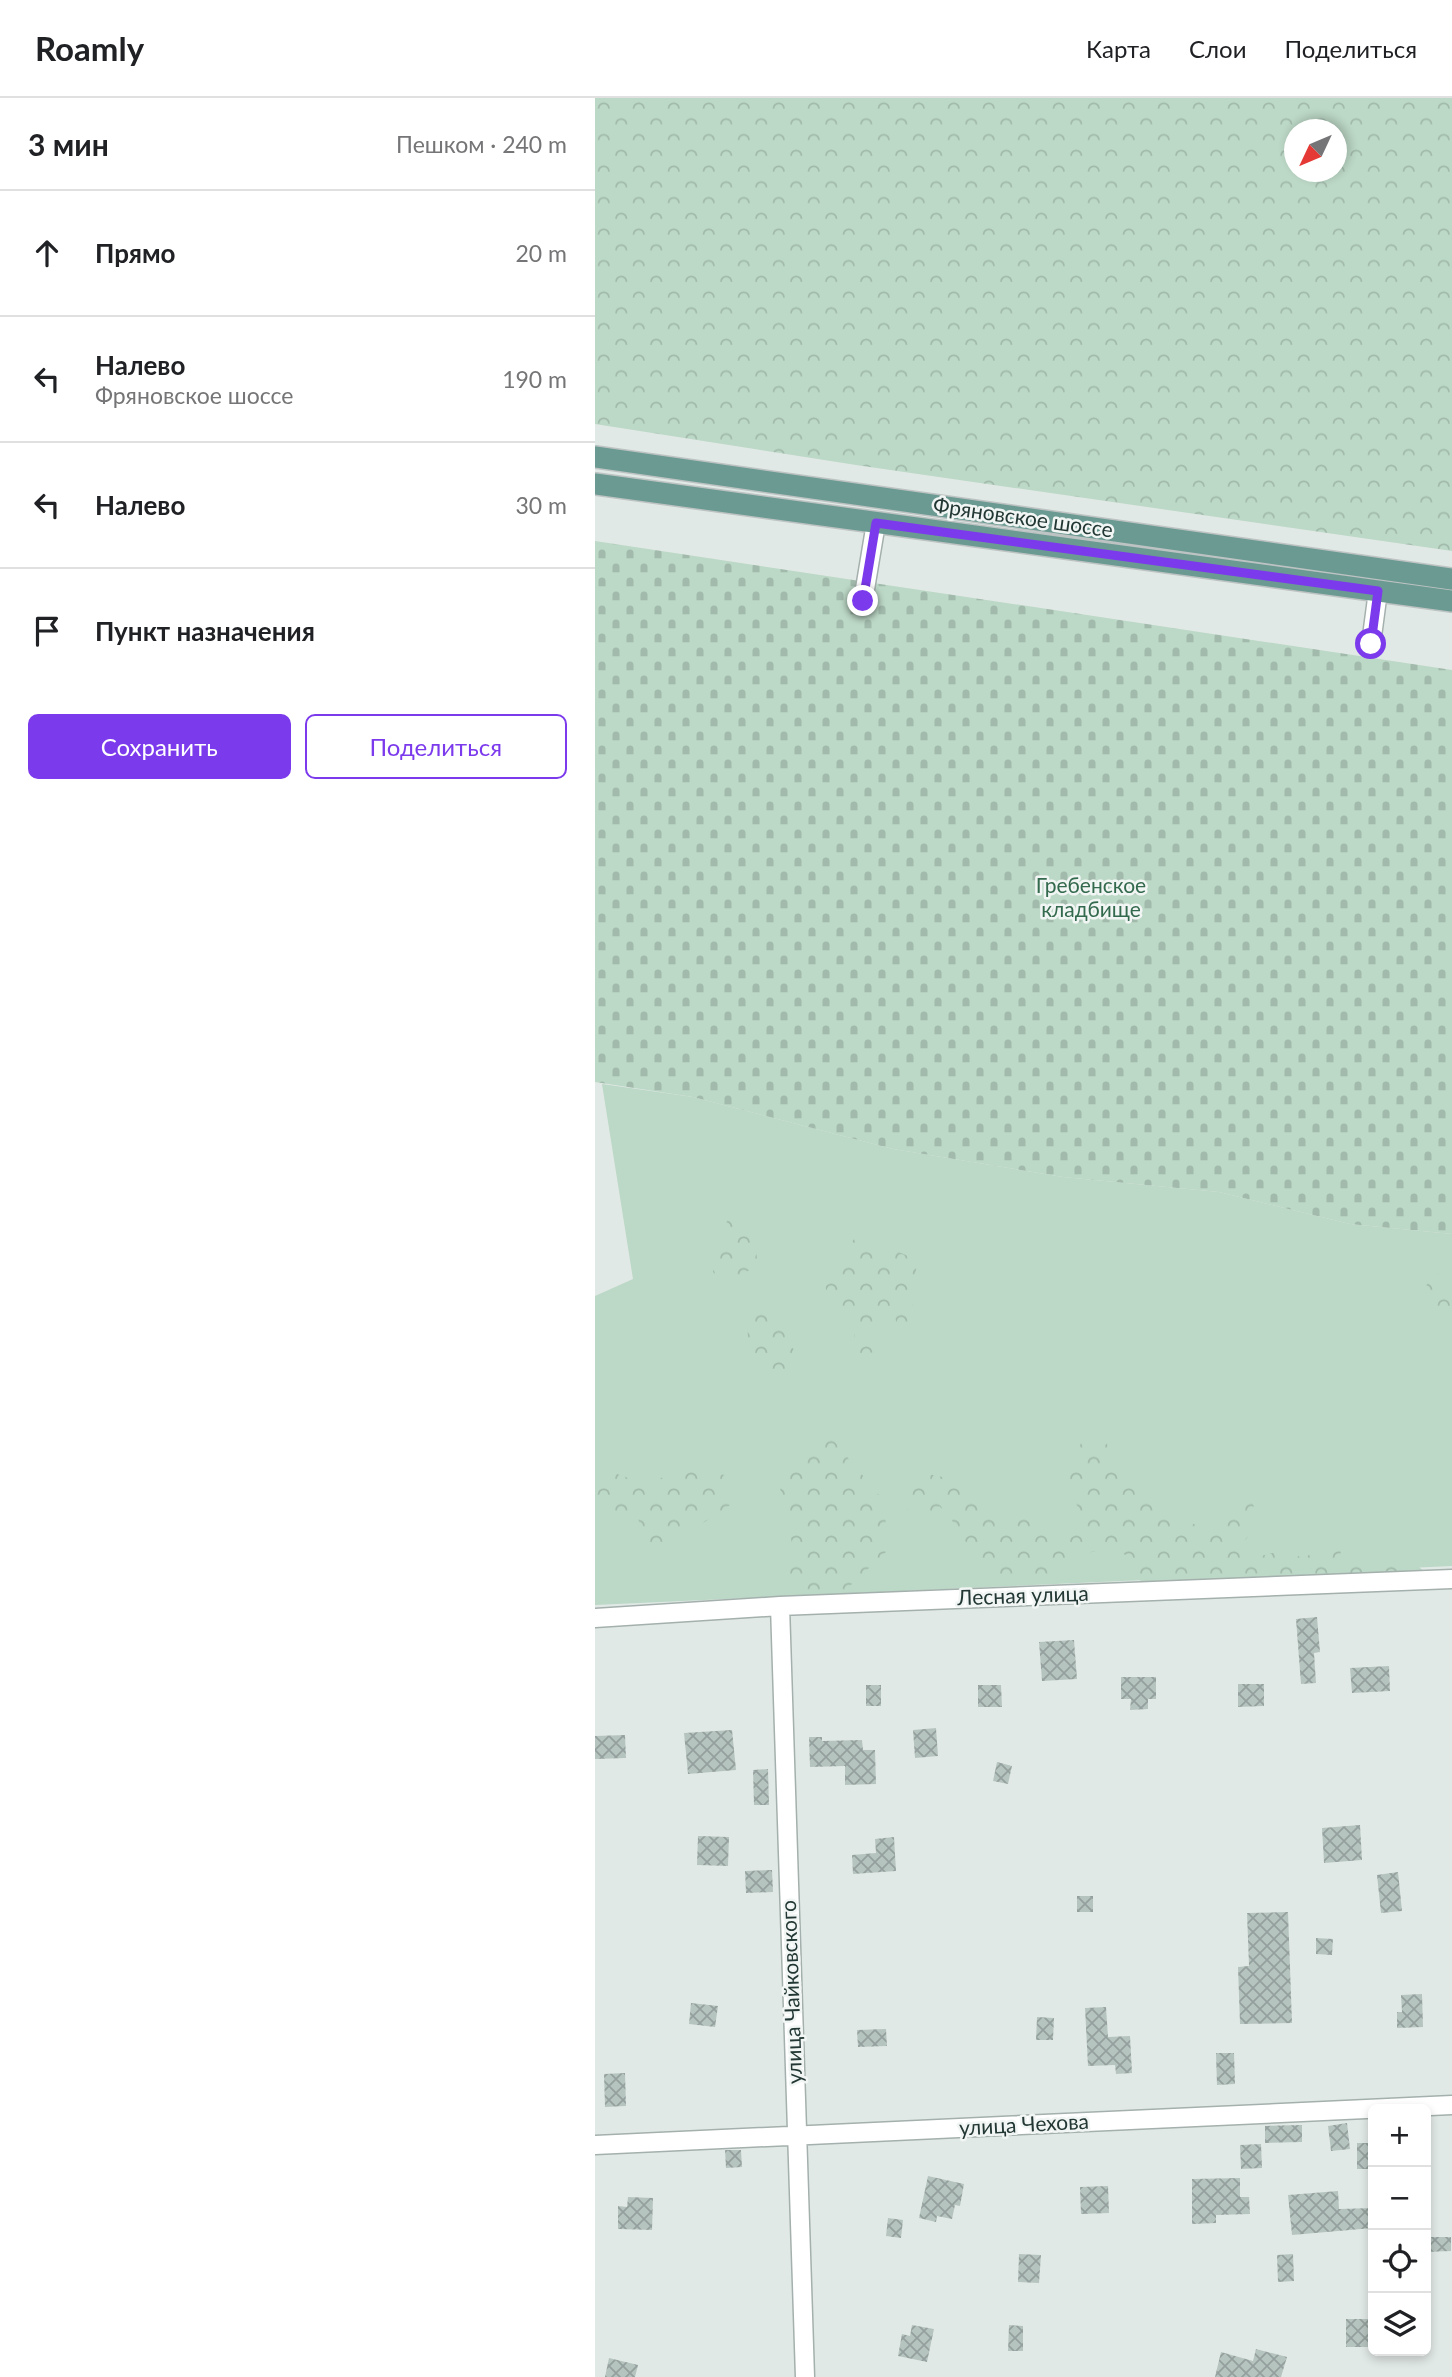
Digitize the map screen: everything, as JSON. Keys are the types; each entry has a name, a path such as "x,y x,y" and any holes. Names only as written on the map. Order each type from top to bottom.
{"main road":[{"name":"Фряновское шоссе","path":"595,457 1452,579"},
{"name":"Фряновское шоссе","path":"595,484 1452,601"}],"street":[{"path":"863,601 876,523"},
{"path":"1371,644 1378,591"},
{"name":"Лесная улица","path":"595,1618 780,1606 1452,1578"},
{"name":"улица Чайковского","path":"780,1606 805,2377"},
{"name":"улица Чехова","path":"595,2145 1452,2105"}],"green space":[{"path":"595,98 1452,98 1452,551 856,465 595,424"},
{"name":"Гребенское кладбище","path":"595,541 1452,670 1452,1234 1350,1224 1219,1192 1063,1177 893,1149 693,1097 595,1082"},
{"path":"602,1084 693,1097 893,1149 1063,1177 1219,1192 1350,1224 1452,1234 1452,1566 595,1605 595,1296 633,1279"},
{"path":"730,1212 752,1222 758,1266 723,1283 713,1272"},
{"path":"858,1234 917,1260 911,1324 898,1327 893,1312 872,1322 876,1352 857,1355 851,1309 828,1301 824,1278"},
{"path":"1433,1274 1452,1276 1452,1313 1435,1311 1420,1296"},
{"path":"770,1309 805,1369 772,1382 749,1353 747,1321"},
{"path":"829,1435 884,1501 888,1550 835,1600 788,1602 792,1543 780,1488 808,1445"},
{"path":"1083,1439 1105,1442 1145,1492 1153,1508 1204,1528 1225,1516 1237,1496 1252,1500 1258,1522 1239,1549 1254,1558 1287,1549 1303,1559 1340,1534 1341,1551 1338,1564 1413,1560 1422,1570 1413,1574 1141,1585 1137,1560 1110,1548 1069,1557 1062,1577 998,1576 964,1540 948,1514 939,1506 929,1519 907,1510 911,1491 923,1473 967,1482 992,1517 1039,1520 1073,1537 1082,1517 1065,1478"},
{"path":"595,1466 642,1483 687,1471 726,1475 730,1505 676,1541 647,1544 637,1516 595,1506"}],"building":[{"path":"1317,1617 1320,1652 1314,1653 1316,1683 1301,1684 1296,1619"},
{"path":"1074,1640 1077,1679 1042,1681 1039,1642"},
{"path":"1389,1666 1390,1691 1352,1693 1350,1668"},
{"path":"1121,1677 1156,1677 1156,1699 1148,1699 1148,1709 1130,1710 1131,1699 1121,1699"},
{"path":"1238,1684 1264,1684 1264,1706 1238,1707"},
{"path":"866,1685 881,1685 881,1706 866,1706"},
{"path":"978,1685 1001,1685 1002,1707 978,1707"},
{"path":"936,1728 938,1756 915,1758 913,1730"},
{"path":"732,1730 736,1770 688,1774 684,1733"},
{"path":"625,1735 626,1758 595,1759 595,1736"},
{"path":"809,1737 822,1737 822,1741 862,1740 863,1750 875,1750 876,1784 845,1785 845,1766 810,1767"},
{"path":"997,1762 1012,1766 1008,1784 993,1781"},
{"path":"768,1769 769,1805 754,1805 753,1770"},
{"path":"1360,1825 1362,1860 1324,1863 1322,1828"},
{"path":"698,1836 729,1837 728,1866 697,1865"},
{"path":"894,1837 896,1871 853,1874 852,1855 876,1853 875,1839"},
{"path":"772,1870 773,1892 746,1893 745,1871"},
{"path":"1398,1872 1402,1911 1381,1913 1377,1875"},
{"path":"1077,1896 1093,1896 1093,1912 1077,1912"},
{"path":"1288,1912 1292,2023 1240,2024 1238,1967 1249,1966 1247,1913"},
{"path":"1316,1938 1333,1939 1332,1955 1316,1954"},
{"path":"1422,1994 1423,2027 1397,2028 1397,2012 1402,2012 1401,1995"},
{"path":"691,2003 718,2006 715,2027 689,2024"},
{"path":"1106,2007 1108,2037 1130,2036 1132,2073 1116,2074 1115,2065 1088,2066 1085,2008"},
{"path":"1037,2017 1054,2018 1053,2040 1036,2040"},
{"path":"886,2029 887,2046 858,2047 857,2030"},
{"path":"1216,2053 1234,2053 1235,2084 1217,2085"},
{"path":"625,2073 626,2106 605,2107 604,2074"},
{"path":"1347,2123 1350,2149 1331,2151 1328,2126"},
{"path":"1302,2125 1302,2142 1265,2143 1265,2126"},
{"path":"1357,2143 1368,2143 1368,2169 1357,2169"},
{"path":"1261,2144 1262,2168 1241,2169 1240,2145"},
{"path":"725,2150 741,2150 742,2167 726,2168"},
{"path":"928,2176 964,2184 960,2206 955,2205 952,2219 937,2216 936,2222 919,2218"},
{"path":"1240,2178 1240,2197 1249,2197 1250,2214 1216,2215 1216,2223 1192,2224 1192,2179"},
{"path":"1108,2186 1109,2213 1081,2214 1080,2187"},
{"path":"1338,2191 1339,2209 1368,2208 1368,2228 1292,2235 1288,2195"},
{"path":"628,2197 653,2198 652,2230 618,2229 618,2206 627,2207"},
{"path":"888,2218 903,2220 901,2238 886,2236"},
{"path":"1431,2237 1451,2237 1451,2251 1431,2252"},
{"path":"1019,2254 1041,2255 1039,2283 1018,2282"},
{"path":"1293,2254 1294,2281 1278,2282 1277,2255"},
{"path":"1346,2319 1368,2319 1368,2347 1346,2347"},
{"path":"912,2325 934,2329 927,2362 898,2356 902,2334 910,2336"},
{"path":"1009,2325 1023,2326 1023,2351 1008,2351"},
{"path":"1256,2349 1287,2357 1281,2377 1215,2377 1221,2352 1253,2361"},
{"path":"609,2358 638,2365 635,2377 605,2377"}],"route":[{"path":"863,601 876,523 1378,591 1371,644"}]}
